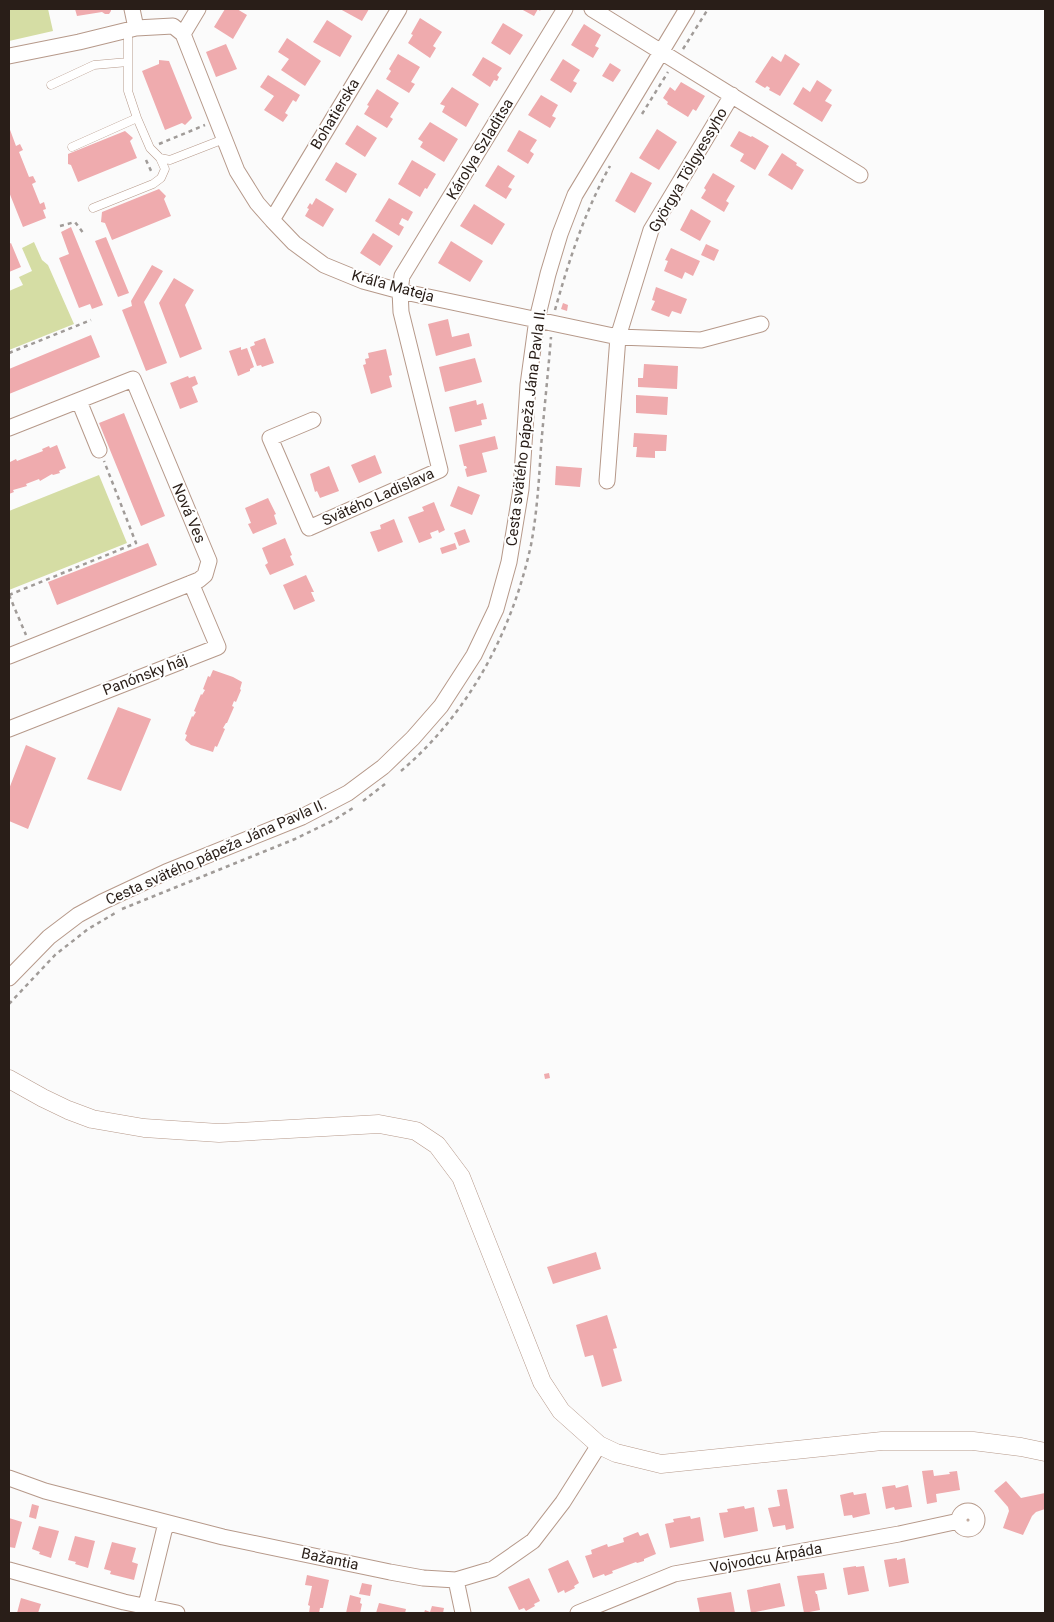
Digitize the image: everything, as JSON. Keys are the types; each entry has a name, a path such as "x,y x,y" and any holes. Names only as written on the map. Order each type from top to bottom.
{"street":[{"path":"132,9 132,28"},
{"path":"9,56 79,42 132,28 173,26 183,34 198,9"},
{"name":"Bohatierska","path":"272,220 399,9"},
{"name":"Károlya Szladitsa","path":"400,291 402,276 565,9"},
{"path":"592,9 860,175"},
{"name":"Cesta svätého pápeža Jána Pavla II.","path":"9,978 49,937 78,915 94,906 166,872 302,817 348,793 383,768 441,706 478,647 496,608 509,562 521,489 528,385 537,319 555,250 575,195 687,9"},
{"name":"Kráľa Mateja","path":"183,34 237,171 257,203 272,220 294,243 324,265 363,281 400,291 618,337 701,340 761,324"},
{"name":"Györgya Tölgyessyho","path":"607,481 618,337 651,230 732,95"},
{"name":"Svätého Ladislava","path":"312,420 270,438 309,528 440,470 401,312 400,291"},
{"name":"Nová Ves","path":"9,428 133,379 209,561 205,575 199,580 9,656"},
{"path":"79,400 99,450"},
{"name":"Panónsky háj","path":"9,729 218,647 191,583"},
{"path":"9,1079 43,1098 92,1119 144,1128 219,1133 379,1124 416,1131 437,1145 461,1177 542,1382 561,1411 599,1445 616,1453 661,1464 882,1441 973,1441 1045,1452"},
{"name":"Bažantia","path":"9,1478 45,1491 223,1537 390,1572 423,1578 456,1580 493,1569 533,1541 563,1502 599,1445"},
{"name":"Vojvodcu Árpáda","path":"578,1613 674,1574 899,1534 959,1521"},
{"path":"145,1610 164,1531 168,1523"},
{"path":"9,1570 124,1602 145,1610 177,1613"},
{"path":"456,1580 463,1613"}],"lane":[{"path":"93,208 156,182 161,178 165,169 160,158 150,148 128,91 128,62 132,28"},
{"path":"51,85 94,65 128,62"},
{"path":"72,147 137,118"},
{"path":"160,158 170,160 224,138"}],"path":[{"path":"639,118 708,9"},
{"path":"145,158 156,182"},
{"path":"554,315 574,249 601,182 614,159"},
{"path":"60,226 75,222 84,234"},
{"path":"9,353 91,320"},
{"path":"397,774 443,730 466,699 488,665 508,623 531,544 538,497 551,331"},
{"path":"32,648 9,595 136,543 99,450"},
{"path":"9,1004 55,955 88,929 120,910 295,840 334,820 375,793 390,780"}],"green space":[{"path":"9,9 48,9 53,31 9,41"},
{"path":"34,242 42,260 48,265 74,324 9,350 9,291 23,285 19,277 32,271 22,248"},
{"path":"99,475 127,543 9,590 9,511"}],"building":[{"path":"75,9 111,9 111,11 109,14 102,12 77,16"},
{"path":"225,9 237,9 247,15 233,39 214,27"},
{"path":"340,9 369,9 362,21"},
{"path":"521,9 538,9 534,16"},
{"path":"420,18 442,32 433,46 436,48 430,58 408,43"},
{"path":"327,20 352,36 340,57 313,42"},
{"path":"503,23 523,35 510,55 491,43"},
{"path":"584,24 601,35 595,46 599,48 593,58 571,45"},
{"path":"287,38 321,61 305,86 281,70 289,59 278,52"},
{"path":"226,44 237,69 216,77 206,52"},
{"path":"398,54 420,67 411,82 415,84 409,93 386,79 391,71 389,69"},
{"path":"785,54 800,64 780,96 769,90 770,88 767,86 765,88 755,82 772,56 781,62"},
{"path":"483,57 502,68 497,75 499,77 497,81 494,80 490,87 472,75"},
{"path":"563,59 580,70 573,81 577,83 571,93 550,80"},
{"path":"159,60 169,61 192,118 185,125 182,123 165,130 142,71 159,64"},
{"path":"610,63 621,70 613,82 602,76"},
{"path":"268,75 300,95 296,102 293,100 285,113 288,115 283,122 264,110 274,96 260,87"},
{"path":"817,80 832,90 825,101 832,105 822,122 793,104 803,87 810,92"},
{"path":"681,82 705,96 696,111 693,109 688,117 667,104 668,102 663,98 670,87 675,91"},
{"path":"452,87 479,104 466,127 442,112 445,106 440,104"},
{"path":"377,89 399,103 390,117 393,119 387,128 364,114"},
{"path":"541,95 558,105 552,116 556,118 550,128 528,115"},
{"path":"430,122 458,139 444,162 420,147 423,142 418,139"},
{"path":"357,125 377,138 365,157 345,144"},
{"path":"9,127 16,146 20,144 23,150 19,152 29,177 33,176 36,182 32,184 40,204 44,202 46,209 43,210 46,218 23,227 9,192"},
{"path":"657,129 677,142 659,170 639,158"},
{"path":"519,130 537,140 530,151 534,154 528,164 507,151"},
{"path":"125,131 133,138 130,141 137,158 78,182 71,165 68,164 68,154"},
{"path":"739,131 769,146 755,170 740,161 744,154 730,146"},
{"path":"782,153 804,170 792,190 768,175"},
{"path":"412,160 436,174 420,197 398,184"},
{"path":"336,162 357,174 346,193 325,180"},
{"path":"498,165 515,176 508,187 512,189 506,199 485,186"},
{"path":"631,172 652,183 635,213 615,201"},
{"path":"713,173 735,186 726,201 729,203 724,212 701,198 706,190 704,188"},
{"path":"159,189 166,196 164,199 171,216 112,240 105,223 101,222 102,212"},
{"path":"316,198 334,209 323,227 305,216 310,203 312,205"},
{"path":"389,198 413,212 408,221 402,218 399,224 404,227 399,236 375,221"},
{"path":"474,204 505,224 492,245 460,226"},
{"path":"691,209 711,221 700,241 680,230"},
{"path":"71,227 103,305 92,309 90,304 79,308 59,258 69,254 61,232"},
{"path":"373,233 393,246 380,266 360,253"},
{"path":"106,237 129,293 118,297 95,241"},
{"path":"451,241 483,261 470,282 438,263"},
{"path":"11,243 21,267 9,272 9,244"},
{"path":"706,244 719,250 714,261 701,255"},
{"path":"671,248 700,261 693,276 685,272 682,279 664,271 668,261 665,260"},
{"path":"152,265 163,271 144,302 167,363 146,371 122,310 132,306 131,301"},
{"path":"174,278 194,290 185,305 202,349 180,358 159,303"},
{"path":"656,287 687,299 681,314 672,311 669,317 651,310 655,301 652,300"},
{"path":"563,303 568,305 567,311 561,309"},
{"path":"448,319 452,337 469,333 472,346 436,356 428,324"},
{"path":"91,335 100,357 9,394 9,369"},
{"path":"265,338 274,363 262,367 261,365 257,366 250,347 255,345 254,342"},
{"path":"241,347 241,350 247,348 254,367 250,371 238,376 229,351"},
{"path":"386,349 392,375 389,376 392,387 371,394 363,365 366,364 365,359 369,358 368,353"},
{"path":"475,358 482,382 445,392 439,367"},
{"path":"644,364 678,366 677,389 638,387 638,378 643,378"},
{"path":"188,376 189,378 195,376 198,384 192,387 198,402 180,409 170,383"},
{"path":"636,395 668,397 667,415 636,413"},
{"path":"476,400 477,405 483,403 487,419 481,420 482,425 455,432 449,407"},
{"path":"124,413 165,516 141,526 99,423"},
{"path":"634,433 667,435 666,451 655,451 655,458 636,457 637,447 633,447"},
{"path":"495,436 498,449 482,453 487,472 467,477 465,469 467,468 464,466 459,445"},
{"path":"57,445 66,468 59,471 60,473 52,474 40,481 39,479 26,484 27,486 13,490 14,492 9,494 10,462 43,451 42,449 49,446 50,448"},
{"path":"375,455 382,473 359,483 351,465"},
{"path":"329,466 339,491 320,498 317,491 315,492 310,474"},
{"path":"556,466 582,468 580,487 555,485"},
{"path":"458,486 480,495 472,515 450,506"},
{"path":"268,498 276,514 274,515 277,524 253,534 248,524 251,523 245,508"},
{"path":"434,502 445,530 439,533 438,530 430,533 432,538 419,543 408,517 424,511 422,507"},
{"path":"394,519 403,542 378,552 370,532 381,529 380,525"},
{"path":"465,529 470,542 459,546 454,533"},
{"path":"285,538 294,565 270,575 265,565 268,563 262,548"},
{"path":"148,543 157,565 57,605 48,582"},
{"path":"455,543 457,549 442,554 440,548"},
{"path":"306,575 314,592 311,592 315,601 294,610 283,585"},
{"path":"213,670 242,682 236,702 234,701 232,706 234,707 223,728 225,729 213,752 191,745 185,740 187,735 185,734 192,716 196,712 194,711 201,694 205,690 203,689 208,676 210,677"},
{"path":"118,707 151,719 121,791 87,779"},
{"path":"26,745 56,758 28,829 9,821 9,789"},
{"path":"549,1073 550,1078 545,1079 544,1074"},
{"path":"596,1252 601,1269 553,1284 547,1267"},
{"path":"607,1315 617,1348 613,1349 622,1381 602,1387 593,1355 585,1357 576,1325"},
{"path":"933,1470 934,1476 957,1471 960,1490 936,1494 937,1502 927,1504 922,1471"},
{"path":"1006,1481 1021,1498 1045,1493 1045,1509 1036,1512 1032,1516 1023,1535 1003,1528 1009,1511 1008,1507 994,1491"},
{"path":"895,1485 896,1488 908,1485 912,1507 895,1510 894,1507 886,1509 882,1487"},
{"path":"787,1489 794,1528 786,1530 785,1525 773,1527 768,1508 780,1506 777,1490"},
{"path":"853,1492 854,1495 866,1493 870,1514 853,1518 852,1515 844,1516 840,1495"},
{"path":"32,1504 39,1506 36,1519 29,1517"},
{"path":"744,1506 745,1509 754,1507 758,1531 724,1538 719,1513 728,1512 727,1509"},
{"path":"690,1516 691,1519 700,1517 704,1541 670,1548 665,1524 674,1522 673,1519"},
{"path":"9,1518 22,1522 15,1548 9,1547"},
{"path":"39,1526 59,1531 51,1558 39,1554 40,1552 32,1549"},
{"path":"638,1532 640,1536 648,1533 656,1554 644,1559 644,1561 612,1571 613,1573 593,1578 585,1556 592,1554 591,1550 607,1544 608,1547 624,1542 623,1538"},
{"path":"75,1536 95,1541 88,1568 68,1560"},
{"path":"112,1542 136,1548 132,1562 138,1564 134,1580 110,1574 111,1571 104,1569"},
{"path":"897,1558 897,1560 905,1558 909,1583 889,1587 884,1560"},
{"path":"568,1560 579,1583 574,1586 575,1588 565,1593 564,1590 558,1593 548,1569"},
{"path":"864,1566 869,1591 848,1595 843,1568"},
{"path":"824,1573 827,1589 815,1591 820,1610 804,1613 797,1576"},
{"path":"307,1575 329,1580 323,1608 320,1608 319,1613 309,1613 310,1606 308,1605 312,1586 305,1585"},
{"path":"529,1578 540,1601 526,1611 524,1608 519,1610 508,1587"},
{"path":"362,1583 372,1585 370,1596 359,1594"},
{"path":"780,1583 785,1606 751,1613 747,1590"},
{"path":"731,1592 735,1613 700,1613 697,1598"},
{"path":"350,1595 361,1598 360,1613 346,1613"},
{"path":"21,1598 41,1604 38,1613 17,1613"},
{"path":"379,1603 406,1609 405,1613 376,1613"},
{"path":"432,1606 444,1608 443,1613 424,1613 425,1610 430,1612"}]}
